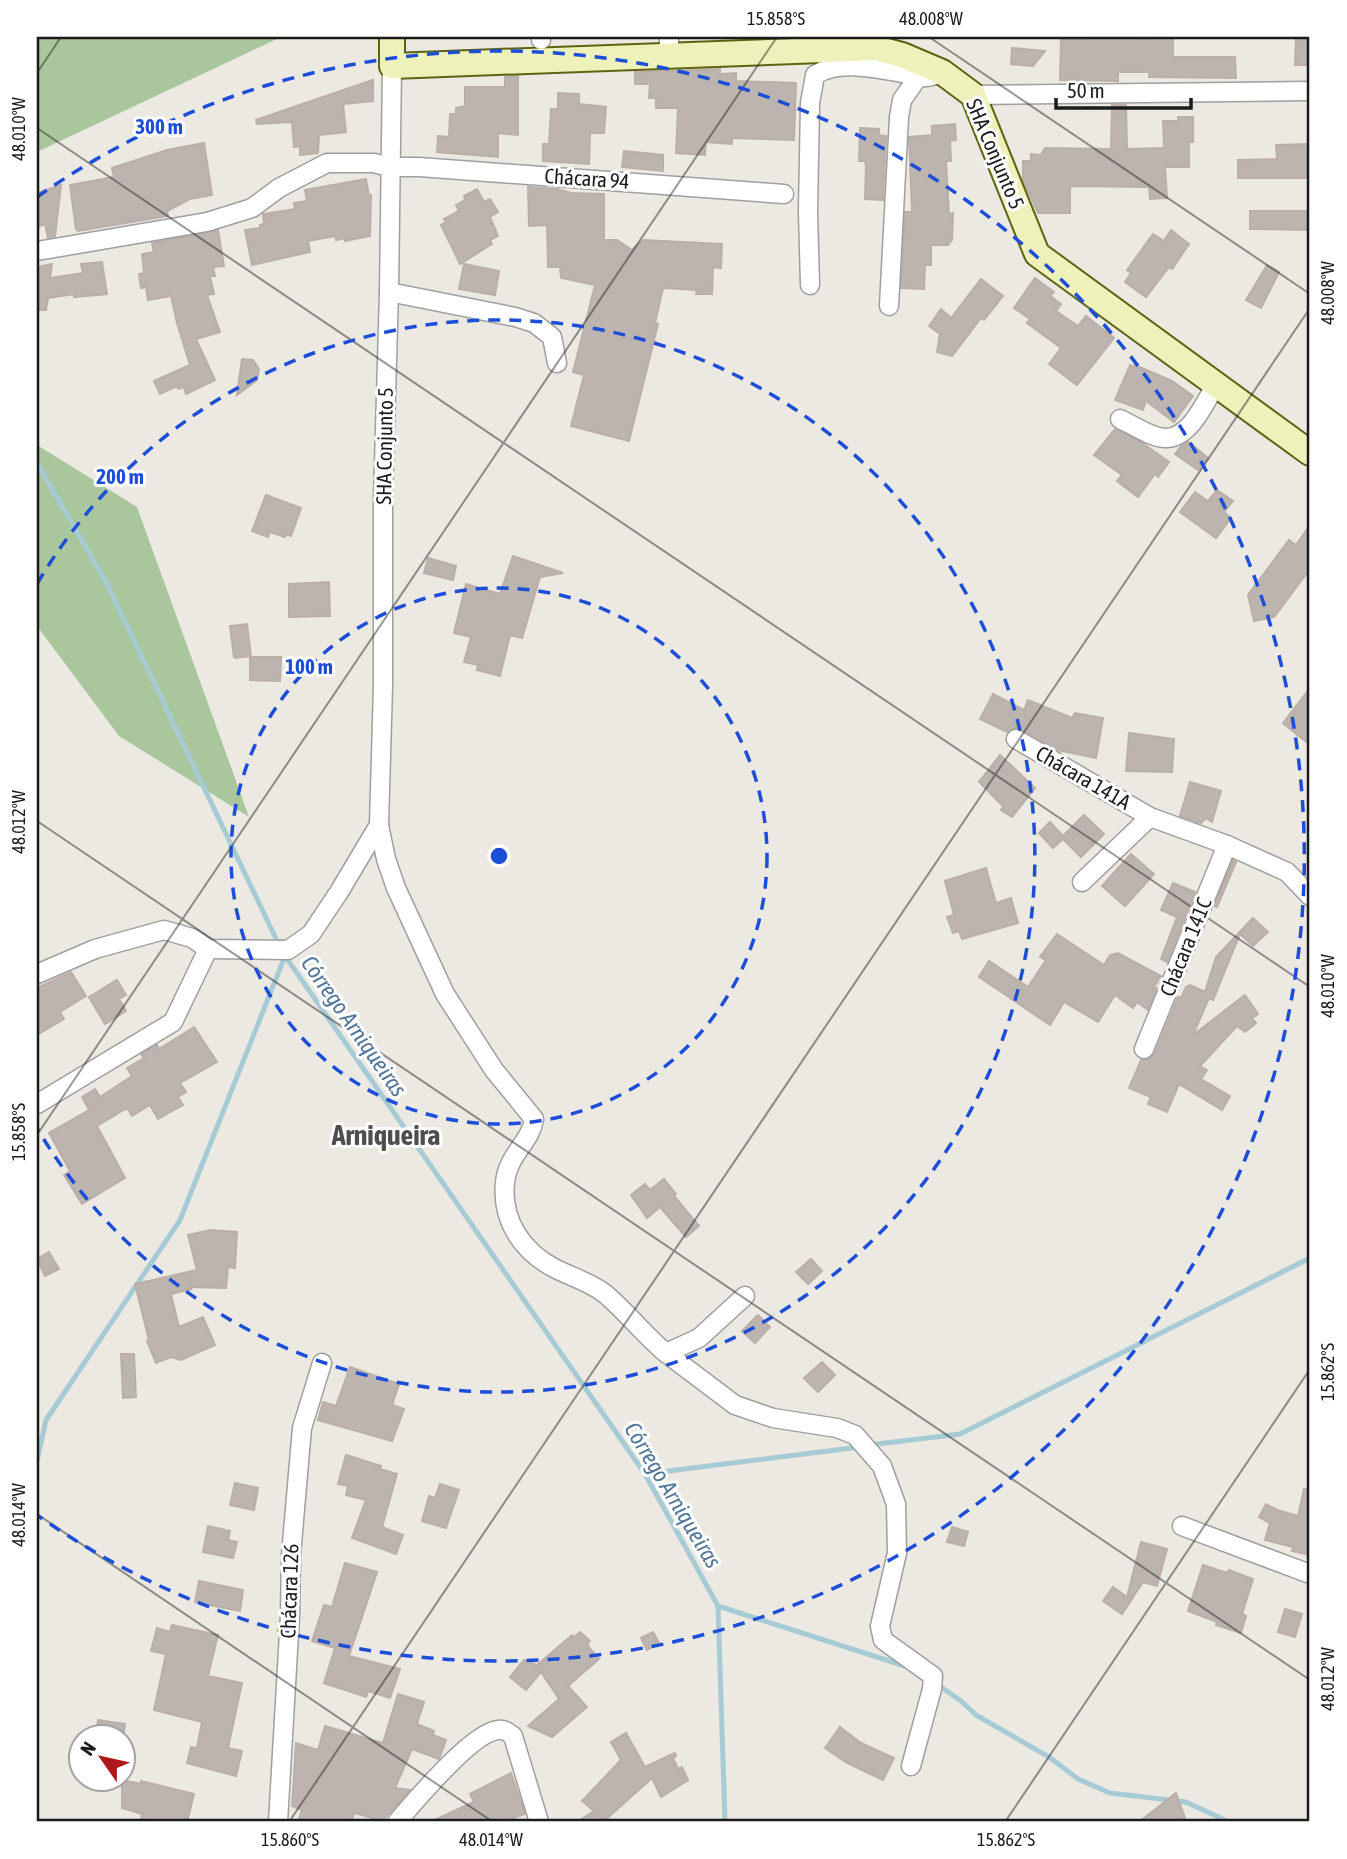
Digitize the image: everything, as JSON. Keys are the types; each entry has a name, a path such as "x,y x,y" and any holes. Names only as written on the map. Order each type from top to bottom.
{"street":[{"name":"SHA Conjunto 5","path":"392,37 379,825 386,859 396,888 445,994 494,1070 534,1119 528,1135 512,1157 505,1183 506,1206 518,1240 533,1255 601,1292 666,1353"},
{"name":"SHA Conjunto 5","path":"392,66 669,46 876,43 902,55 930,75 973,95 1037,254 1215,386 1307,445"},
{"path":"810,285 810,103 815,75 823,70 851,66 930,75"},
{"path":"889,306 902,100 930,75"},
{"path":"973,95 1310,91"},
{"name":"Chácara 94","path":"37,251 208,222 252,208 279,188 327,163 374,163 389,167 784,194"},
{"path":"389,292 470,307 534,323 552,337 557,363"},
{"path":"1120,419 1166,439 1180,435 1189,427 1215,386"},
{"name":"Chácara 141A","path":"1016,739 1150,817 1227,845 1287,872 1310,896"},
{"name":"Chácara 141A","path":"1082,882 1150,817"},
{"path":"37,974 95,950 164,930 192,938 208,948 288,950 311,934 379,825"},
{"name":"Chácara 141C","path":"1144,1049 1227,845"},
{"path":"37,1104 173,1023 208,948"},
{"path":"745,1296 699,1338 666,1353 735,1405 772,1418 837,1428 855,1435 882,1466 895,1504 897,1553 880,1626 883,1640 933,1676 932,1689 911,1766"},
{"name":"Chácara 126","path":"278,1822 291,1555 303,1428 323,1363"},
{"path":"1182,1526 1310,1574"},
{"path":"397,1822 472,1743 497,1730 504,1730 513,1736 539,1822"}],"green space":[{"path":"37,37 281,37 37,152"},
{"path":"37,445 137,507 249,817 119,736 37,626"}],"building":[{"path":"1173,37 1173,57 1235,57 1236,78 1149,77 1149,72 1118,72 1118,81 1060,80 1061,39"},
{"path":"1296,37 1310,38 1310,65 1295,65"},
{"path":"1012,48 1045,51 1033,66 1011,64"},
{"path":"720,69 720,74 736,73 736,81 796,83 794,140 732,138 732,144 706,142 705,155 676,153 678,108 656,108 656,98 649,98 650,84 635,84 635,72"},
{"path":"518,76 518,135 498,133 498,157 437,152 438,136 449,137 450,114 456,114 456,108 465,106 465,87 505,87 505,77"},
{"path":"373,80 373,101 343,104 346,132 319,135 318,153 300,155 300,146 294,147 292,122 257,124 256,120"},
{"path":"558,93 579,94 579,104 606,107 604,133 590,133 589,164 543,161 543,144 549,144 551,109 558,109"},
{"path":"1112,105 1126,105 1127,149 1164,148 1163,121 1193,117 1189,167 1165,167 1167,198 1150,199 1149,187 1070,186 1070,213 1038,213 1023,180 1023,161 1031,161 1031,154 1041,155 1045,148 1111,149"},
{"path":"955,124 956,140 950,141 951,161 946,161 949,214 953,213 952,240 948,245 931,245 931,265 925,265 924,289 901,288 905,212 912,212 909,137 932,135 932,126"},
{"path":"860,128 879,129 879,135 886,136 883,200 865,199 866,166 865,161 859,161"},
{"path":"204,143 212,195 190,199 167,211 168,216 78,231 76,229 70,185 114,177 112,168 167,150"},
{"path":"1310,144 1310,178 1238,178 1238,160 1277,159 1276,145"},
{"path":"624,151 663,155 663,171 622,167"},
{"path":"366,179 369,196 371,195 370,236 345,241 345,238 336,240 335,236 308,241 310,252 252,265 245,230 260,228 260,225 264,224 263,214 295,209 294,203 307,201 305,190"},
{"path":"61,185 55,236 48,238 45,224 37,227 37,193"},
{"path":"528,187 604,194 604,240 617,240 632,250 643,240 722,244 721,268 713,267 712,294 696,294 697,290 663,288 655,323 658,324 629,441 571,426 584,375 573,372 595,285 561,278 560,267 548,267 547,225 529,226"},
{"path":"477,189 484,202 490,199 498,212 490,217 498,236 490,240 492,244 460,264 441,225 446,222 444,219 459,211 456,205 465,200 464,196"},
{"path":"1250,211 1310,211 1310,230 1250,229"},
{"path":"218,230 224,266 213,267 215,276 210,276 214,294 207,295 220,332 196,339 215,380 186,394 184,387 178,389 177,386 160,394 154,381 190,365 171,296 148,300 146,287 141,288 139,274 144,273 142,254 154,252 152,243"},
{"path":"1171,230 1189,244 1172,269 1169,267 1146,297 1125,282 1131,273 1127,270 1153,234 1164,241"},
{"path":"102,262 107,294 74,297 75,294 48,298 46,310 37,310 37,267 52,264 50,278 83,273 81,264"},
{"path":"464,264 499,271 495,295 459,289"},
{"path":"1267,265 1279,272 1261,308 1246,300"},
{"path":"1035,278 1054,292 1050,296 1061,304 1056,311 1078,326 1086,316 1114,338 1077,385 1049,364 1061,348 1027,323 1030,319 1014,308"},
{"path":"981,279 1003,296 984,320 981,318 952,356 937,352 940,334 929,326 941,309 951,318"},
{"path":"242,359 253,360 259,369 257,380 237,395"},
{"path":"1130,365 1172,381 1193,396 1174,422 1146,401 1143,410 1115,400"},
{"path":"1115,429 1144,444 1169,462 1158,477 1155,474 1138,497 1117,481 1122,475 1094,455"},
{"path":"1189,442 1208,458 1198,470 1175,454 1181,446"},
{"path":"1217,490 1233,501 1224,512 1231,518 1216,538 1180,512 1195,492 1208,501"},
{"path":"266,495 301,508 291,536 286,534 285,537 270,532 268,537 252,531"},
{"path":"1310,525 1310,569 1274,617 1254,621 1248,595 1289,540 1296,545"},
{"path":"513,556 563,573 540,577 522,638 510,635 500,676 477,670 478,665 464,662 471,637 454,633 466,584 500,594"},
{"path":"428,558 456,566 453,580 424,573"},
{"path":"329,582 330,616 289,617 289,584"},
{"path":"247,624 251,656 236,658 230,626"},
{"path":"250,657 281,657 280,681 250,680"},
{"path":"1310,688 1310,745 1283,723"},
{"path":"993,694 1024,710 1028,700 1072,718 1075,713 1103,718 1096,758 1058,750 1021,729 1015,728 1007,732 980,719"},
{"path":"1129,733 1174,739 1172,772 1126,771"},
{"path":"1000,755 1035,788 1012,817 1001,810 1003,806 979,782"},
{"path":"1190,782 1221,791 1212,822 1206,818 1201,823 1180,816"},
{"path":"1084,815 1104,834 1081,857 1063,839 1053,848 1039,833 1050,822 1063,836"},
{"path":"1131,854 1154,874 1125,906 1102,886"},
{"path":"1233,860 1236,862 1217,907 1214,906"},
{"path":"986,868 996,903 1011,898 1018,923 962,939 959,931 953,933 947,917 954,915 945,881"},
{"path":"1173,883 1195,892 1167,962 1161,959 1177,917 1161,910"},
{"path":"1253,918 1268,932 1253,946 1240,934 1213,1000 1209,998 1193,1035 1245,995 1258,1014 1252,1018 1256,1023 1245,1032 1237,1026 1200,1066 1207,1070 1201,1079 1230,1096 1222,1110 1179,1084 1167,1112 1148,1104 1151,1097 1129,1088 1141,1060 1150,1058 1155,1053 1178,997 1181,998 1186,987 1190,985 1205,992 1216,957"},
{"path":"1057,934 1104,965 1110,955 1118,953 1161,976 1154,987 1156,988 1148,1010 1137,1002 1133,1008 1115,995 1098,1022 1064,1002 1050,1025 979,977 989,961 1028,987 1046,960 1040,957"},
{"path":"71,972 86,996 60,1012 64,1019 37,1035 37,988"},
{"path":"117,980 126,995 119,999 126,1011 105,1024 89,997"},
{"path":"194,1027 217,1062 180,1083 186,1092 178,1097 183,1105 158,1119 150,1105 132,1116 127,1108 97,1126 125,1178 82,1204 64,1175 70,1171 49,1133 89,1110 82,1097 95,1089 100,1097 132,1076 127,1068 144,1058 141,1054 157,1045 159,1049"},
{"path":"664,1179 676,1194 674,1196 699,1226 686,1237 660,1207 647,1218 631,1195 645,1184 650,1190"},
{"path":"210,1230 237,1232 235,1268 228,1267 226,1288 190,1287 191,1289 171,1294 179,1327 203,1317 215,1345 181,1360 171,1357 156,1363 147,1341 149,1340 135,1284 197,1270 188,1235"},
{"path":"49,1252 59,1269 45,1276 37,1259"},
{"path":"811,1259 822,1271 808,1284 796,1272"},
{"path":"758,1315 770,1327 755,1343 742,1331"},
{"path":"121,1354 134,1354 136,1397 123,1398"},
{"path":"822,1362 835,1375 818,1392 804,1378"},
{"path":"350,1367 399,1384 392,1405 404,1409 392,1441 318,1420 323,1402 336,1406"},
{"path":"346,1455 397,1474 382,1527 403,1535 396,1554 352,1538 366,1500 346,1495 348,1486 338,1484"},
{"path":"235,1483 258,1488 254,1510 230,1505"},
{"path":"440,1484 459,1490 446,1528 422,1521 429,1496 435,1498"},
{"path":"1304,1489 1310,1490 1310,1555 1292,1551 1293,1547 1265,1540 1270,1523 1259,1517 1266,1504 1298,1516"},
{"path":"208,1526 230,1531 228,1540 237,1542 233,1558 203,1552"},
{"path":"952,1527 968,1532 964,1546 947,1542"},
{"path":"1141,1542 1167,1549 1157,1586 1143,1582 1122,1614 1103,1601 1113,1587 1127,1597"},
{"path":"345,1563 377,1572 349,1656 400,1669 390,1698 368,1691 366,1697 324,1683 335,1648 312,1641 324,1605 332,1607"},
{"path":"1203,1565 1227,1573 1229,1570 1253,1579 1242,1614 1246,1616 1241,1633 1216,1625 1217,1622 1188,1611"},
{"path":"199,1581 243,1590 240,1611 195,1602"},
{"path":"1285,1609 1302,1614 1295,1637 1278,1632"},
{"path":"172,1625 218,1635 208,1676 242,1683 228,1748 242,1751 236,1776 187,1763 191,1747 197,1748 202,1722 154,1710 166,1654 151,1651 157,1628 170,1632"},
{"path":"580,1632 590,1641 587,1645 599,1659 568,1686 587,1707 552,1737 528,1726 559,1699 541,1672 526,1690 510,1677 524,1660 537,1665 572,1635 574,1637"},
{"path":"653,1632 659,1643 647,1650 641,1638"},
{"path":"398,1694 424,1702 417,1724 446,1740 439,1759 412,1749 395,1788 410,1790 382,1821 355,1813 350,1822 298,1822 302,1810 292,1806 296,1743 318,1750 325,1726 383,1743"},
{"path":"840,1727 861,1743 894,1758 883,1780 847,1763 825,1748"},
{"path":"626,1733 645,1767 675,1753 673,1758 678,1769 682,1767 688,1780 661,1797 652,1778 603,1822 577,1822 594,1811 582,1801 621,1760 611,1742"},
{"path":"511,1773 525,1814 502,1822 430,1822 474,1802 470,1794"},
{"path":"141,1781 194,1794 187,1822 154,1822 141,1819 142,1814 122,1808 122,1792 136,1792 136,1783 141,1784"},
{"path":"1176,1793 1185,1818 1168,1822 1139,1822"}],"waterway":[{"name":"Córrego Arniqueiras","path":"37,463 107,584 279,945"},
{"name":"Córrego Arniqueiras","path":"283,953 645,1474 718,1606 725,1822"},
{"path":"37,1461 46,1420 180,1220 285,956"},
{"path":"869,1445 960,1434 1310,1258"},
{"path":"645,1474 860,1447"},
{"path":"718,1606 908,1667"},
{"path":"937,1684 976,1715 1049,1757 1078,1779 1110,1793 1186,1802 1229,1822"}],"district":[{"name":"Arniqueira","path":"386,1135"}]}
